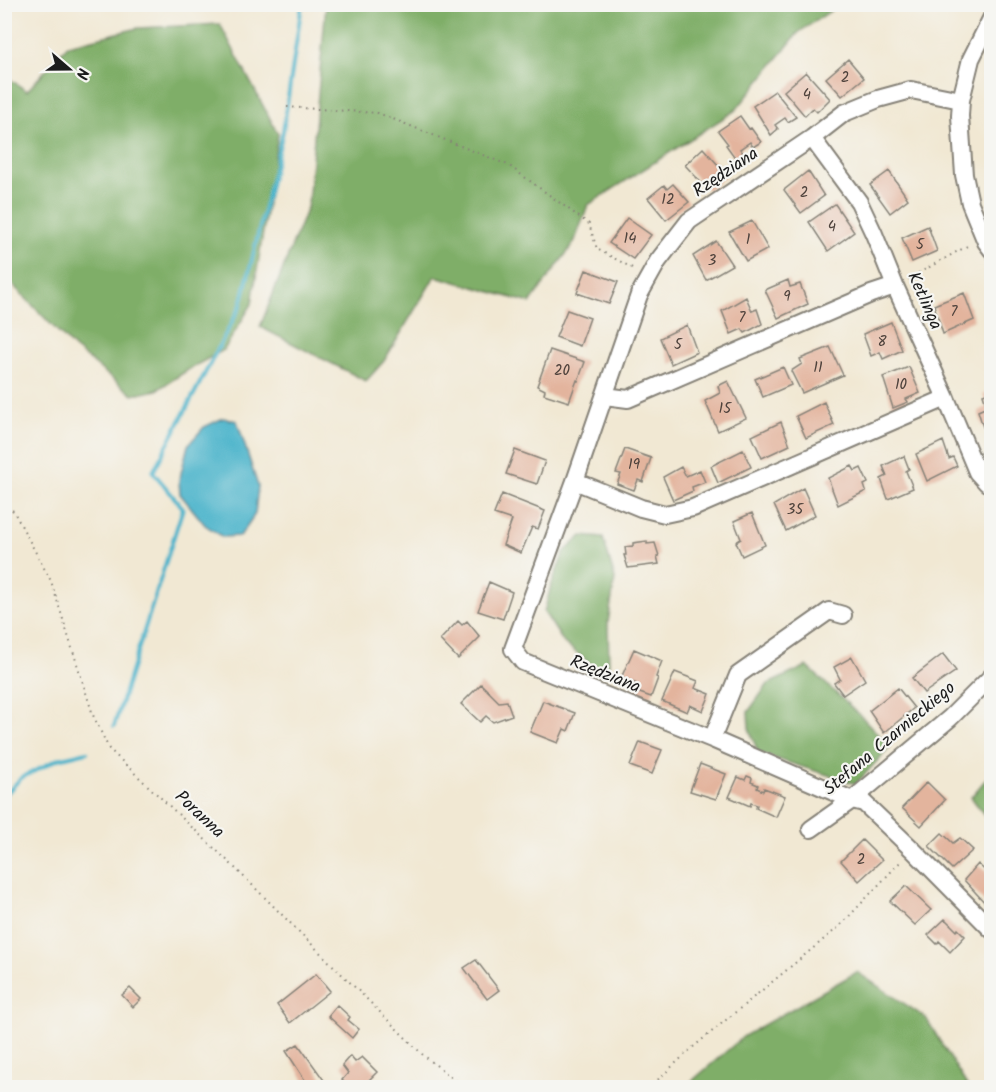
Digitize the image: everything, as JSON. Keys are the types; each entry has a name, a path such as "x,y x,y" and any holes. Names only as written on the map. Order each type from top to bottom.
{"street":[{"path":"991,247 970,203 963,175 960,116 971,59 992,17"},
{"name":"Rzędziana","path":"962,100 911,90 878,99 844,113 812,138 689,221 658,261 639,295 575,481 513,650 523,662 712,739 852,800 864,803 992,930"},
{"name":"Ketlinga","path":"812,138 859,202 977,472 987,483 992,484"},
{"path":"604,396 628,399 871,294 895,286"},
{"path":"575,481 641,508 664,514 693,508 946,398"},
{"path":"712,739 738,675 829,611 843,615"},
{"name":"Stefana Czarnieckiego","path":"811,829 852,800 950,718 992,676"}],"path":[{"path":"286,107 378,113 508,165 590,224 597,249 649,277"},
{"path":"895,286 969,245"},
{"name":"Poranna","path":"4,501 14,512 51,581 93,716 109,749 232,865 422,1054 465,1088"},
{"path":"649,1088 692,1048 840,926 912,849"}],"green space":[{"path":"326,4 839,5 798,33 736,110 588,205 574,243 530,303 435,276 384,361 366,381 260,327 308,205"},
{"path":"220,24 278,134 252,304 224,350 157,390 133,395 74,348 5,277 5,76 27,91 68,45 138,28"},
{"path":"582,536 603,538 615,579 608,623 609,665 601,672 564,643 544,612 564,552"},
{"path":"807,666 864,719 890,747 856,784 758,753 749,728 748,712 768,684"},
{"path":"991,773 991,824 971,797"},
{"path":"857,972 926,1018 968,1087 685,1087 744,1036"}],"water":[{"path":"223,418 237,421 258,486 255,514 240,536 223,537 205,525 180,494 179,481 188,445 204,427"}],"building":[{"path":"848,59 864,78 842,96 826,78"},
{"path":"806,72 830,99 817,112 813,108 805,116 784,91"},
{"path":"775,91 796,117 788,122 785,118 775,125 778,129 771,135 753,106"},
{"path":"740,116 761,142 753,147 750,142 740,149 744,154 736,159 718,131"},
{"path":"703,148 727,175 708,190 685,165"},
{"path":"808,171 824,196 801,213 784,190"},
{"path":"889,171 908,199 890,213 870,185"},
{"path":"673,184 689,202 666,220 648,198 664,185 667,189"},
{"path":"835,204 854,232 828,251 809,222"},
{"path":"627,218 651,235 633,259 609,243"},
{"path":"752,221 768,249 746,261 729,232"},
{"path":"928,226 937,251 912,262 902,238"},
{"path":"716,241 732,265 706,280 693,256"},
{"path":"586,270 618,282 609,304 577,293"},
{"path":"788,280 790,287 800,284 808,304 778,318 765,290"},
{"path":"964,293 974,320 943,334 934,305"},
{"path":"746,297 752,311 757,309 762,324 745,333 742,329 731,334 722,311"},
{"path":"567,310 590,318 580,346 556,337"},
{"path":"891,322 902,350 883,359 880,352 871,356 863,334"},
{"path":"687,325 697,352 671,364 660,338"},
{"path":"830,347 843,375 802,393 791,371 802,364 800,359"},
{"path":"550,350 585,362 569,402 544,394 545,390 537,386"},
{"path":"783,367 791,385 763,397 755,379"},
{"path":"909,367 920,393 906,399 908,402 893,408 883,377"},
{"path":"728,381 746,418 718,431 705,401 720,393 718,386"},
{"path":"992,391 992,423 983,427 978,411 987,407 983,394"},
{"path":"824,402 834,425 806,438 796,416"},
{"path":"781,422 790,445 762,458 752,436"},
{"path":"943,441 949,459 953,457 957,466 927,481 916,454"},
{"path":"625,449 651,458 643,482 638,480 634,490 617,484 621,474 616,473"},
{"path":"515,450 545,461 537,484 506,474"},
{"path":"743,450 751,467 718,483 711,466"},
{"path":"904,456 909,469 906,471 913,488 888,499 881,479 887,476 883,466"},
{"path":"852,466 855,471 861,468 868,483 864,485 866,491 838,505 828,478"},
{"path":"681,467 686,476 700,470 705,482 692,487 693,491 673,500 663,477"},
{"path":"803,488 815,515 786,531 774,505"},
{"path":"502,494 545,511 538,529 532,527 521,553 503,545 512,520 494,514"},
{"path":"752,513 765,545 742,556 736,542 741,539 734,521"},
{"path":"647,541 647,544 655,543 659,564 628,568 624,555 626,555 625,547"},
{"path":"489,582 512,592 503,619 478,611"},
{"path":"458,621 462,625 467,621 480,637 458,659 440,640"},
{"path":"634,649 662,661 651,697 634,691 637,684 621,678"},
{"path":"943,654 956,671 924,693 912,678"},
{"path":"852,657 865,680 843,695 834,683 840,679 834,667"},
{"path":"675,672 698,681 695,688 710,694 703,711 690,705 687,712 662,701"},
{"path":"481,684 499,702 507,701 512,715 493,722 486,716 480,722 461,704"},
{"path":"898,688 914,708 884,733 869,711"},
{"path":"543,701 575,713 568,731 564,729 558,743 530,732"},
{"path":"640,742 662,750 652,774 630,766"},
{"path":"700,764 726,774 716,799 690,791"},
{"path":"747,776 752,778 751,782 758,785 757,788 763,791 764,788 785,796 776,817 756,808 757,805 751,803 750,806 729,797 738,777 745,780"},
{"path":"927,782 945,800 921,826 902,808"},
{"path":"942,833 953,843 960,838 973,850 952,869 929,846"},
{"path":"862,840 882,860 859,881 841,861"},
{"path":"978,864 992,877 992,901 987,905 964,880"},
{"path":"906,886 931,910 915,925 890,901"},
{"path":"945,919 965,936 950,952 939,941 937,944 928,935"},
{"path":"476,960 499,990 487,999 464,968"},
{"path":"316,974 330,991 290,1023 277,1005"},
{"path":"130,988 141,999 133,1007 122,995"},
{"path":"337,1005 350,1017 348,1020 359,1029 352,1038 328,1016"},
{"path":"298,1044 326,1083 319,1088 310,1088 286,1051"},
{"path":"350,1056 355,1062 362,1057 377,1072 361,1088 349,1088 342,1080 348,1073 342,1065"}],"waterway":[{"path":"114,726 183,508 153,472 241,305 283,131 302,4"},
{"path":"4,796 21,778 58,759 87,752"}]}
